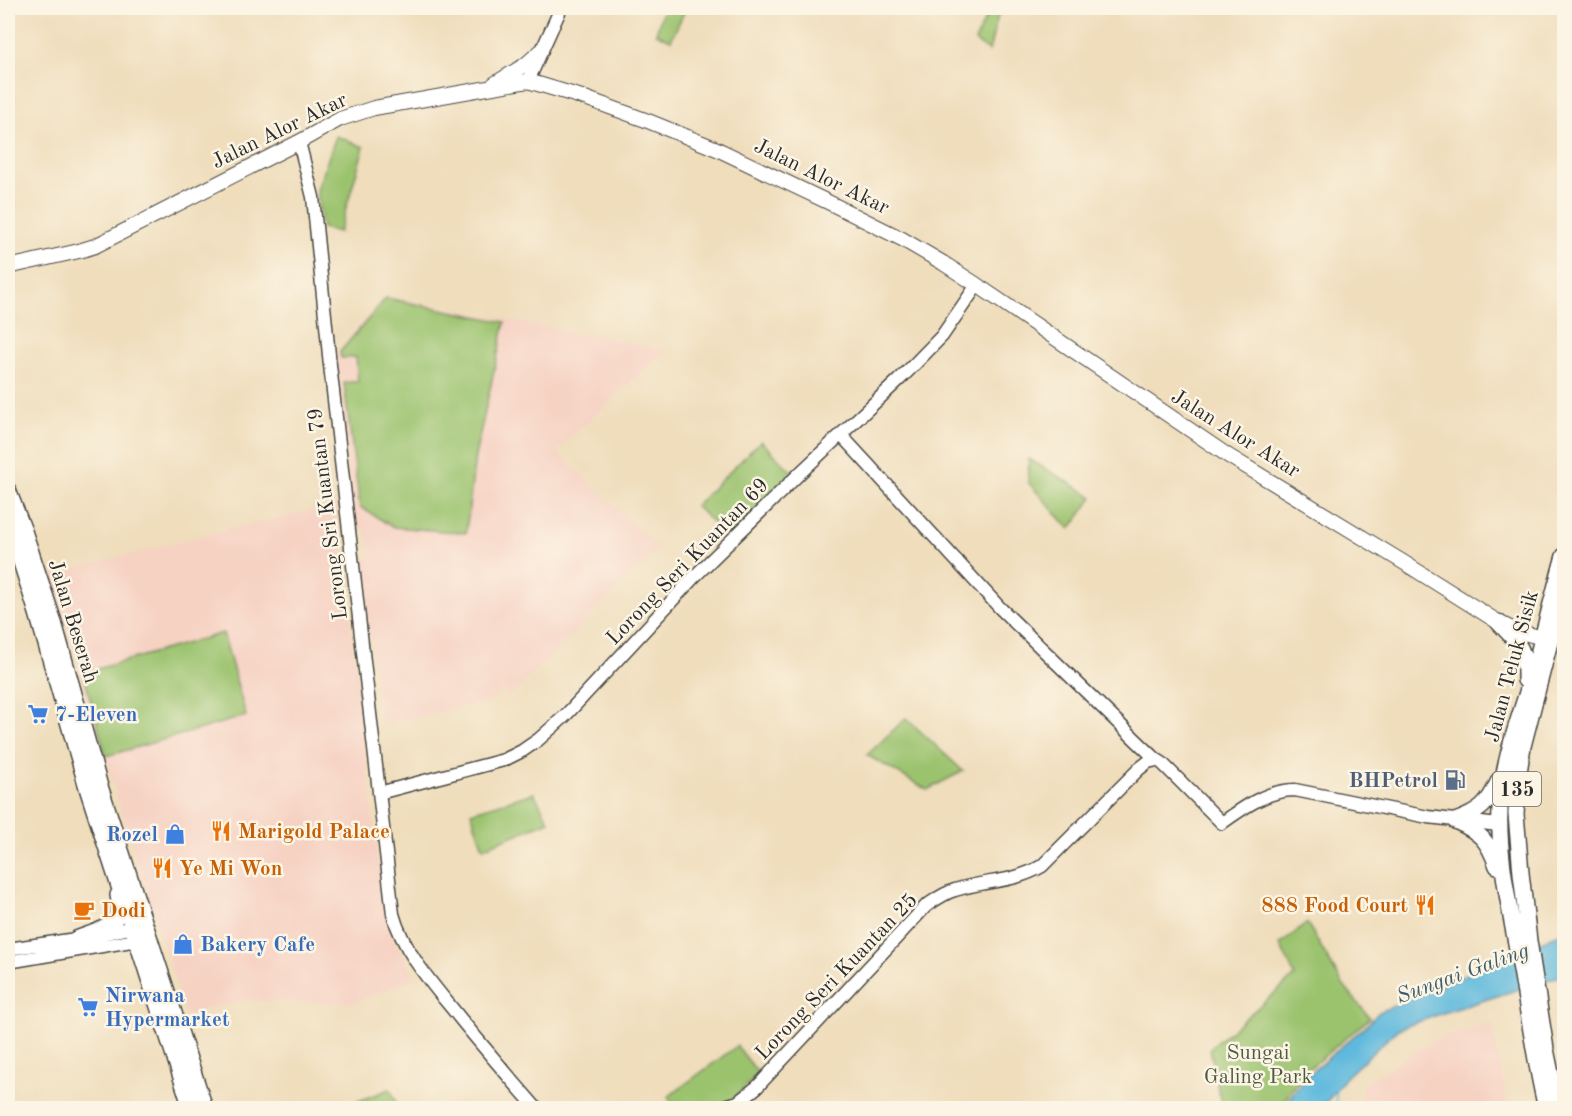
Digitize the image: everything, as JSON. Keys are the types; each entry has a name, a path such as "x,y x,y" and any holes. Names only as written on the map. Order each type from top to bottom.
{"main road":[{"path":"487,89 525,65 541,51"},
{"name":"Jalan Alor Akar","path":"8,267 95,246 340,119 374,108 528,81 595,102 717,149 902,239 944,263 1227,455 1403,561 1498,622 1516,631 1546,639"},
{"name":"Jalan Beserah","path":"8,490 53,619 191,1108"},
{"name":"Jalan Beserah","path":"8,521 116,878 141,933 205,1108"},
{"name":"Jalan Teluk Sisik","path":"1523,942 1516,814 1519,770 1564,556"},
{"name":"Jalan Teluk Sisik","path":"1558,1108 1534,1005 1523,942 1508,894 1499,825 1505,766 1564,586"},
{"path":"1498,622 1519,645 1524,656 1525,682 1521,713"},
{"path":"1455,821 1473,814 1484,805 1497,786 1505,766"},
{"path":"1455,821 1475,831 1487,842 1508,894"},
{"path":"1499,825 1507,828 1510,833 1521,873"},
{"path":"76,939 101,930 115,919 120,908 116,878"},
{"name":"Jalan Teluk Sisik","path":"1534,1005 1546,1108"}],"street":[{"path":"528,81 561,8"},
{"name":"Lorong Sri Kuantan 79","path":"299,142 313,197 330,365 395,921 421,968 437,991 536,1108"},
{"name":"Lorong Seri Kuantan 69","path":"379,793 504,760 538,740 565,716 694,578 942,336 977,285"},
{"path":"841,435 1000,608 1162,763 1222,824 1263,797 1278,791 1295,790 1420,816 1499,825"},
{"name":"Lorong Seri Kuantan 25","path":"719,1108 738,1102 757,1087 926,906 955,890 1001,881 1042,866 1139,769 1148,762 1157,760"},
{"path":"8,949 76,939 141,933"},
{"path":"8,962 141,933"}],"shaded area":[{"path":"385,296 667,350 556,451 659,547 511,696 503,691 490,701 387,724 381,720 359,557 372,558 373,549 368,546 366,531 354,522 336,353"},
{"path":"337,505 380,873 391,934 416,978 354,1003 238,1001 186,1015 126,826 51,575 212,533"},
{"path":"1492,1023 1508,1108 1359,1108 1363,1084 1434,1040"}],"green space":[{"path":"664,8 686,8 671,40 656,33"},
{"path":"990,8 1000,8 989,51 975,41"},
{"path":"336,136 364,147 339,232 322,228 317,190"},
{"path":"386,298 505,322 475,456 466,533 393,527 360,507 344,383 358,381 356,357 341,358 340,352"},
{"path":"761,441 794,474 729,537 695,506"},
{"path":"1029,459 1093,497 1070,529 1028,482"},
{"path":"223,633 246,716 106,756 83,673"},
{"path":"906,718 963,771 927,790 867,755"},
{"path":"534,793 549,821 483,848 471,812"},
{"name":"Sungai Galing Park","path":"1307,923 1343,985 1370,1018 1306,1071 1278,1108 1222,1108 1210,1048 1295,976 1280,945"},
{"path":"737,1046 758,1073 732,1101 709,1108 675,1108 668,1097"},
{"path":"390,1089 399,1108 340,1108"}],"water":[{"path":"1564,932 1564,975 1398,1029 1346,1077 1322,1108 1281,1108 1307,1076 1379,1012"}],"waterway":[{"path":"1336,1087 1336,1108"}],"place":[{"name":"7-Eleven","path":"38,714"},
{"name":"BHPetrol","path":"1455,780"},
{"name":"Marigold Palace","path":"221,831"},
{"name":"Rozel","path":"175,834"},
{"name":"Ye Mi Won","path":"162,868"},
{"name":"888 Food Court","path":"1425,905"},
{"name":"Dodi","path":"84,910"},
{"name":"Bakery Cafe","path":"183,944"},
{"name":"Nirwana Hypermarket","path":"88,1007"}],"water label":[{"name":"Sungai Galing","path":"1462,972"}]}
